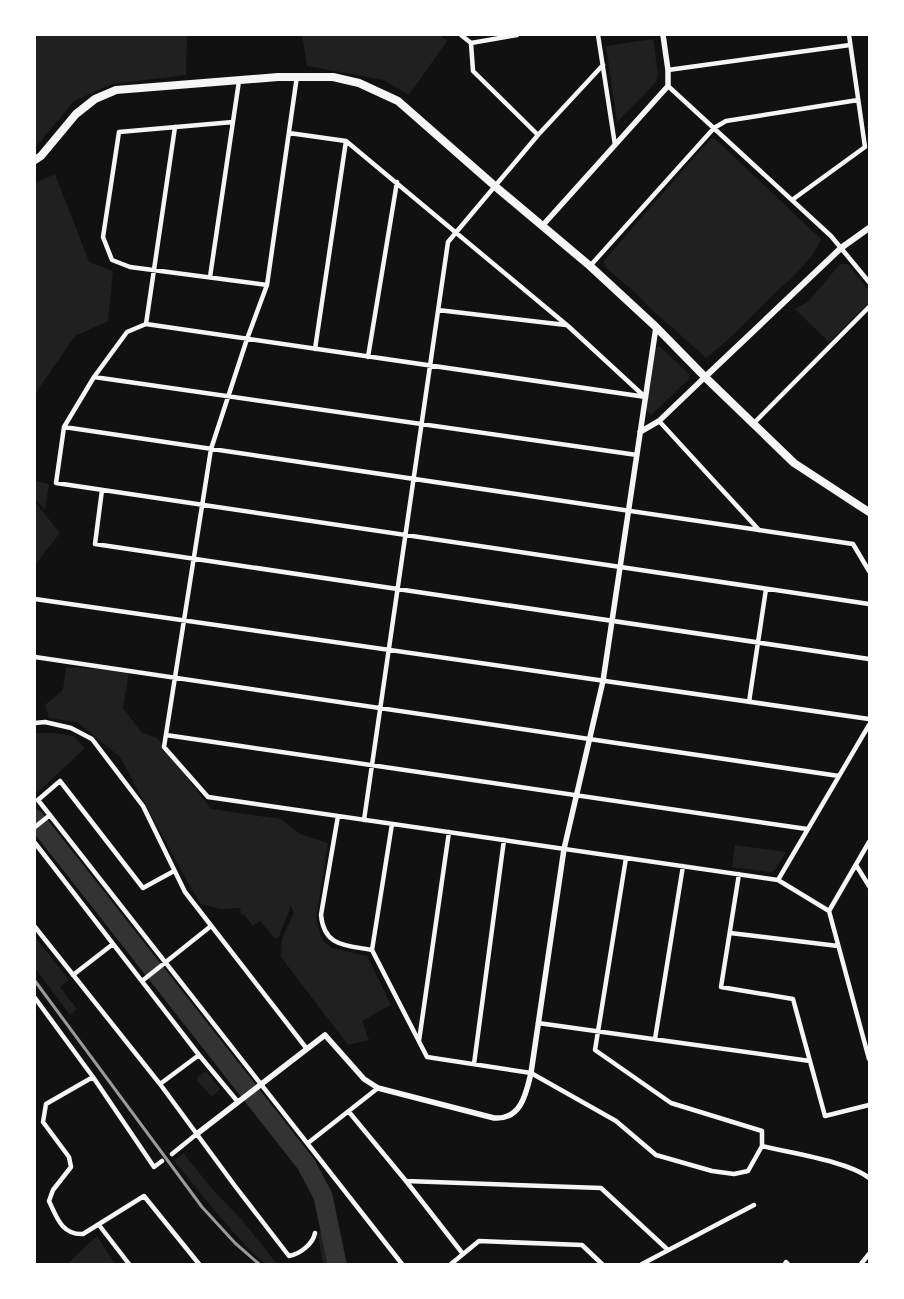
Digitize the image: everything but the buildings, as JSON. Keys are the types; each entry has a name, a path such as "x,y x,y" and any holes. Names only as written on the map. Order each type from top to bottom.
{"highway":[{"path":"35,160 41,156 76,114 95,99 116,90 297,76 334,77 359,83 398,101 590,266 794,463 869,512"}],"main road":[{"path":"705,377 841,248 869,228"}],"street":[{"path":"461,35 470,43 473,71 538,136"},
{"path":"470,43 517,35"},
{"path":"598,35 615,145"},
{"path":"543,225 668,86 668,70 663,35"},
{"path":"792,200 864,148 848,35"},
{"path":"668,70 850,45"},
{"path":"364,820 448,242 538,136 603,65"},
{"path":"297,76 267,284 246,339 211,449 164,747 208,797 778,880 829,912 869,1059"},
{"path":"210,277 239,81"},
{"path":"668,86 831,236 869,282"},
{"path":"590,266 714,128 726,121 858,100"},
{"path":"233,122 119,132 103,237 112,260 130,267 267,284"},
{"path":"146,324 175,127"},
{"path":"289,133 346,141 568,326 646,397"},
{"path":"315,349 346,141"},
{"path":"368,357 397,182"},
{"path":"752,424 869,307"},
{"path":"438,310 568,326"},
{"path":"646,397 146,324 127,332 94,376 64,427 56,483 869,604"},
{"path":"172,1154 325,1035 364,1079 378,1088 494,1118 504,1118 519,1108 526,1096 530,1073 564,849 603,681 656,328"},
{"path":"94,376 637,455"},
{"path":"640,432 659,421 705,377"},
{"path":"659,421 758,530"},
{"path":"64,427 852,544 869,571"},
{"path":"102,490 95,544 869,660"},
{"path":"749,702 766,589"},
{"path":"35,599 869,719"},
{"path":"35,657 839,776"},
{"path":"35,723 45,722 71,728 92,739 143,806 185,892 306,1048"},
{"path":"778,880 869,725"},
{"path":"166,735 807,829"},
{"path":"174,870 143,888 60,781 38,800 402,1264"},
{"path":"35,827 49,815"},
{"path":"338,816 321,915 322,926 334,943 372,950"},
{"path":"392,824 372,950 427,1057 530,1073 616,1121 656,1155 712,1171 734,1174 748,1171 762,1146 762,1131 671,1103 596,1050 626,858"},
{"path":"419,1042 449,832"},
{"path":"474,1064 504,840"},
{"path":"829,912 869,842"},
{"path":"35,843 198,1055 238,1102"},
{"path":"856,865 869,886"},
{"path":"655,1039 683,866"},
{"path":"739,874 721,987 793,999 825,1116 869,1105"},
{"path":"142,981 211,926"},
{"path":"35,927 160,1084 289,1256 295,1255 313,1241 315,1233"},
{"path":"730,933 838,946"},
{"path":"73,975 113,944"},
{"path":"35,998 93,1077 154,1167 162,1161"},
{"path":"538,1023 810,1061"},
{"path":"160,1084 198,1055"},
{"path":"93,1077 46,1104 43,1122 69,1157 71,1167 53,1190 49,1201 56,1217 65,1229 74,1235 83,1234 144,1196 199,1264"},
{"path":"308,1143 378,1088"},
{"path":"349,1112 463,1254"},
{"path":"762,1146 843,1166 862,1173 869,1178"},
{"path":"406,1181 602,1188 668,1250"},
{"path":"642,1264 754,1205"},
{"path":"99,1225 128,1264"},
{"path":"451,1264 479,1242 582,1244 602,1264"},
{"path":"861,1264 869,1254"}],"shaded area":[{"path":"35,35 187,35 186,75 112,84 74,101 35,148"},
{"path":"302,35 440,35 447,41 409,95 384,80 307,66"},
{"path":"653,39 658,74 656,82 617,122 606,46"},
{"path":"714,138 821,239 813,254 799,270 732,336 706,358 636,293 608,270 603,262 702,148"},
{"path":"55,174 89,262 113,271 108,321 75,336 35,394 35,183"},
{"path":"840,264 848,264 869,291 869,303 829,342 795,309 809,301"},
{"path":"659,346 689,374 689,379 651,415 646,410 655,349"},
{"path":"35,481 49,484 45,510 35,498"},
{"path":"35,502 60,533 35,565"},
{"path":"66,667 129,671 123,708 142,733 157,738 211,809 281,819 300,834 328,843 316,919 322,940 332,948 367,956 391,1005 362,1021 369,1040 348,1045 281,957 282,939 294,912 289,902 290,908 278,939 273,937 260,921 253,926 241,914 240,908 220,909 201,904 120,757 77,722 49,718 45,705 63,690"},
{"path":"35,733 55,733 73,736 85,748 35,795"},
{"path":"35,795 38,810 35,811"},
{"path":"735,845 786,852 774,871 732,867"},
{"path":"35,937 69,980 60,987 77,1009 70,1015 35,968"},
{"path":"204,1072 208,1073 220,1089 213,1096 197,1080"},
{"path":"183,1153 213,1190 243,1221 277,1264 265,1264 240,1240 174,1161"},
{"path":"336,1223 348,1264 323,1264 318,1234"},
{"path":"97,1236 115,1264 67,1264"}],"waterway":[{"path":"35,819 306,1164 323,1196 337,1264"}],"railway":[{"path":"35,981 202,1207 235,1243 259,1264"}]}
